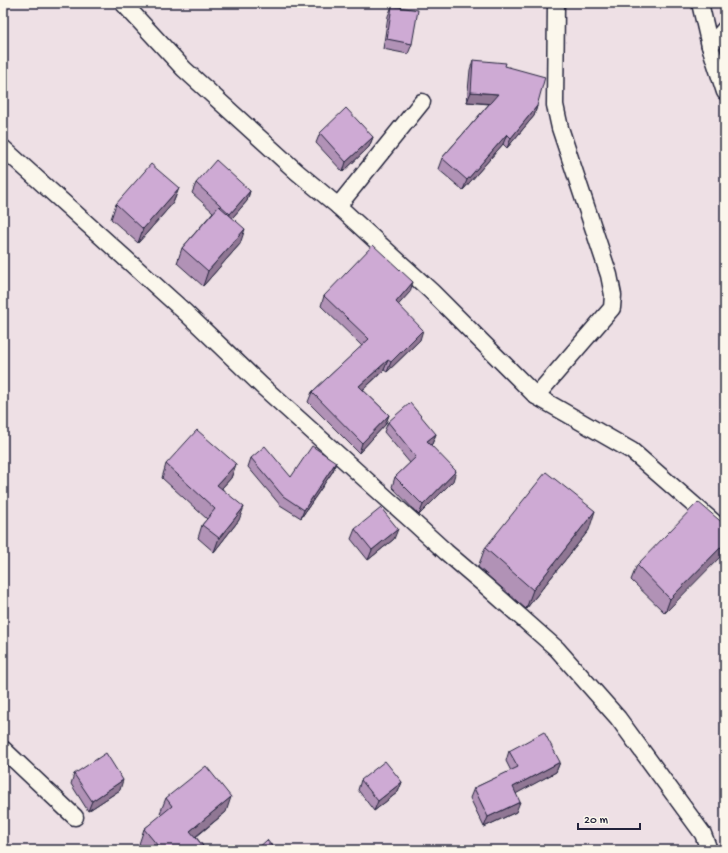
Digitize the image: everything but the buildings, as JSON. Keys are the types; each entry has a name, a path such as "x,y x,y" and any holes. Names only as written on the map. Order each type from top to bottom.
{"street":[{"path":"123,3 184,69 432,292 536,396 632,451 725,532"},
{"path":"536,396 612,308 613,295 609,275 560,128 555,105 556,3"},
{"path":"700,3 710,46 725,92"},
{"path":"710,46 725,29"},
{"path":"338,206 422,102"},
{"path":"3,148 186,313 284,406 446,552 557,649 618,718 703,834 709,850"},
{"path":"3,749 75,816"}]}
